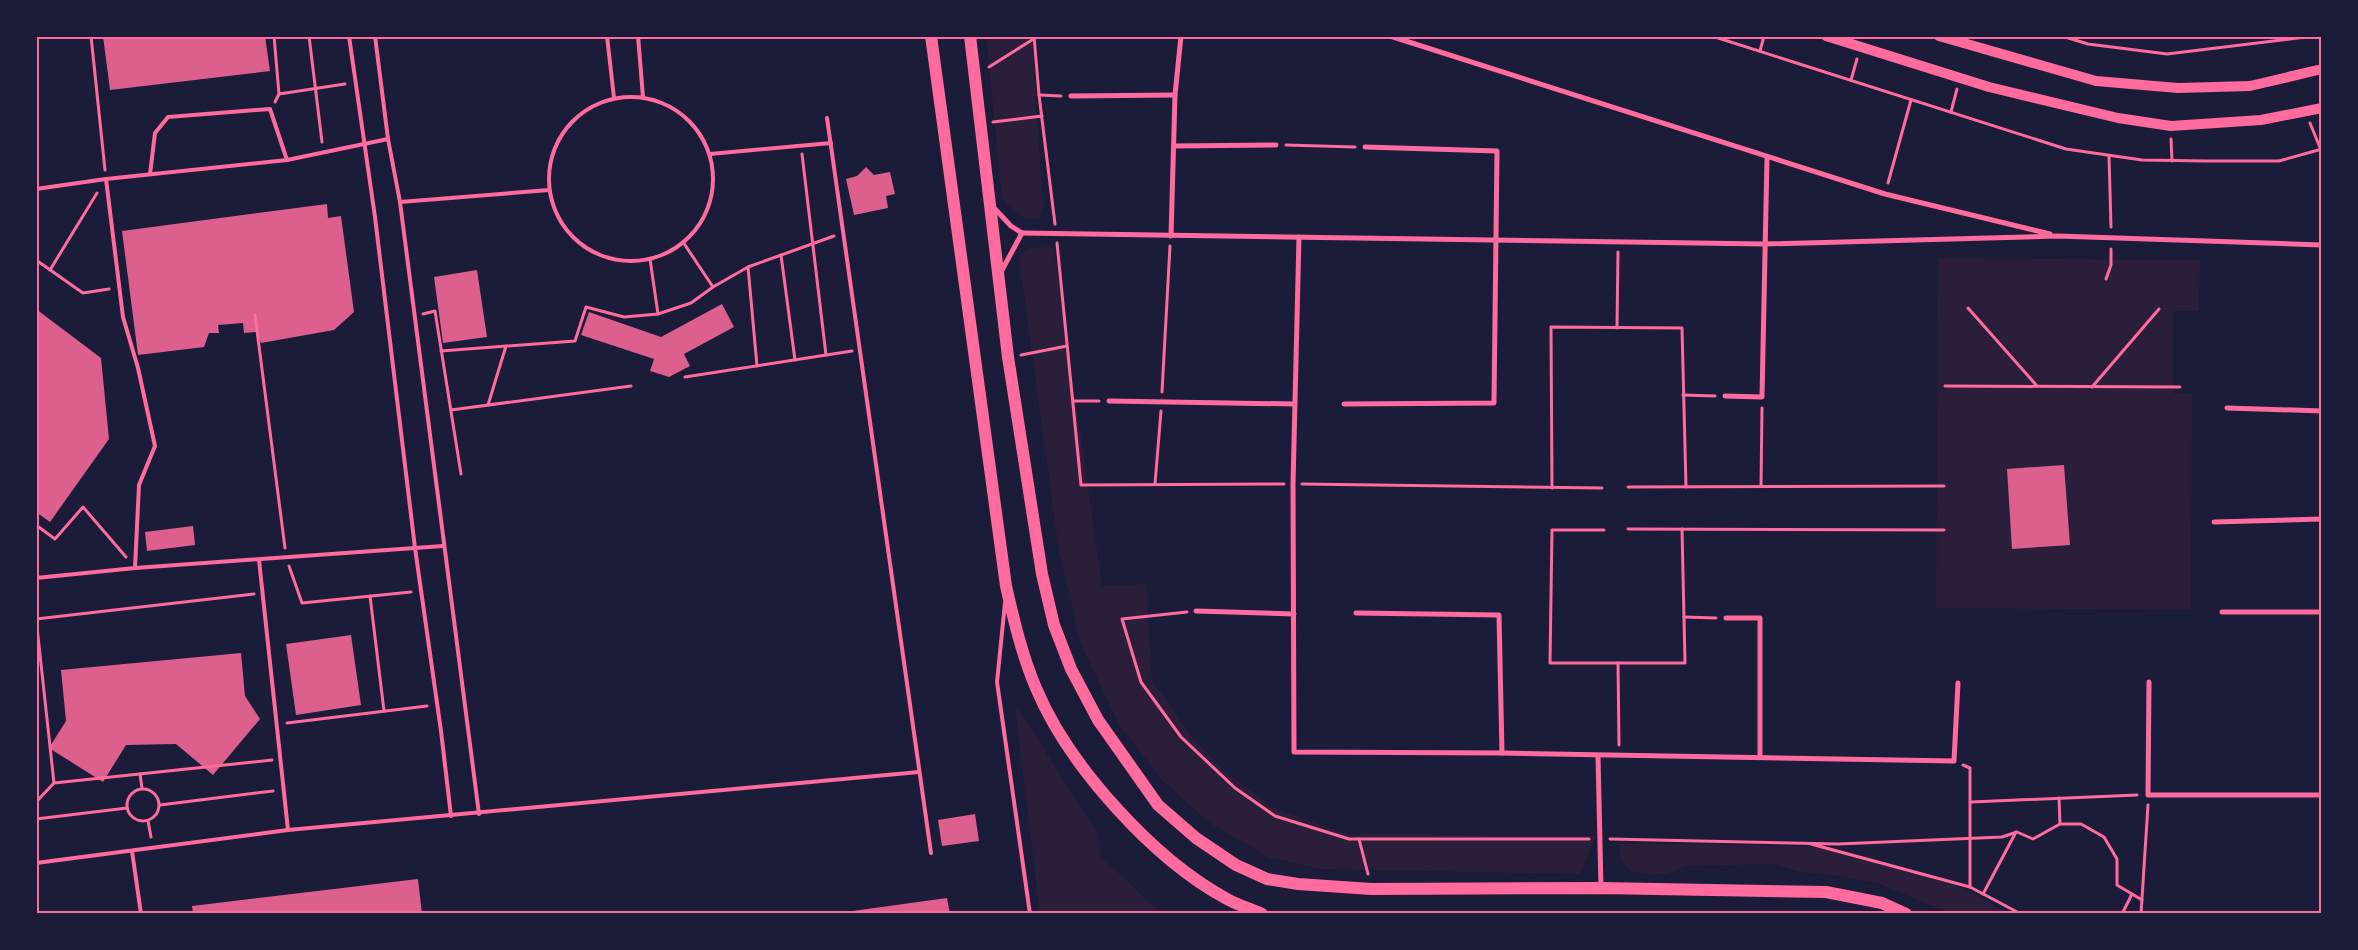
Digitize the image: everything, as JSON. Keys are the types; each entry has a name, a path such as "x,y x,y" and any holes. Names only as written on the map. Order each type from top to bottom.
{"main road":[{"path":"931,36 1006,586 1017,636 1036,689 1061,737 1096,783 1140,832 1186,873 1227,899 1262,914"},
{"path":"970,36 973,77 1008,357 1042,574 1052,616 1071,669 1098,720 1158,805 1196,838 1236,865 1267,879 1298,884 1372,889 1601,888 1826,892 1882,903 1906,914"},
{"path":"1826,36 1960,78 2118,118 2171,126 2261,120 2322,108"},
{"path":"1939,36 2096,81 2178,88 2250,86 2322,69"}],"street":[{"path":"1171,236 1175,95 1181,36"},
{"path":"1390,36 1767,158 1885,194 2058,236"},
{"path":"1071,96 1175,95"},
{"path":"1174,146 1276,145"},
{"path":"1344,404 1494,403 1497,151 1365,147"},
{"path":"1726,396 1762,397 1767,158"},
{"path":"988,192 996,211 1022,233 1765,244 2058,236 2322,245"},
{"path":"999,277 1022,233"},
{"path":"1299,237 1293,484 1294,752 1502,753 1620,757 1760,757 1954,761 1958,683"},
{"path":"1109,401 1294,404"},
{"path":"2227,408 2322,411"},
{"path":"2214,522 2322,519"},
{"path":"1196,611 1294,614"},
{"path":"2222,612 2322,612"},
{"path":"1356,613 1499,615 1502,753"},
{"path":"1726,618 1760,618 1760,757"},
{"path":"2149,682 2148,795 2322,795"},
{"path":"1598,756 1601,888"}],"lane":[{"path":"349,36 376,226 415,548 451,816"},
{"path":"375,36 388,139 400,202 479,814"},
{"path":"607,36 614,98"},
{"path":"638,36 643,97"},
{"path":"643,97 661,102 677,110 697,130 710,154 714,180 709,207 696,231 675,249 650,259 622,261 596,254 573,238 557,216 549,190 548,170 553,149 563,131 577,116 594,104 614,98 643,97"},
{"path":"150,174 155,133 168,118 270,108 287,160"},
{"path":"827,118 931,853"},
{"path":"36,189 106,179 287,160 388,139"},
{"path":"710,154 831,143"},
{"path":"106,179 123,317 138,368 155,446 139,485 135,568"},
{"path":"400,202 549,190"},
{"path":"36,578 135,568 443,546"},
{"path":"259,560 288,830"},
{"path":"1006,586 997,682 1030,914"},
{"path":"36,863 288,830 479,814 919,772"},
{"path":"132,851 141,914"}],"path":[{"path":"50,270 106,179 91,36"},
{"path":"270,108 279,94 274,36"},
{"path":"309,36 324,153"},
{"path":"1712,36 2066,149 2109,156 2172,161 2279,161 2321,150 2305,111"},
{"path":"1760,52 1764,36"},
{"path":"2062,36 2088,44 2168,54 2314,36"},
{"path":"973,77 1034,37 1074,401 1081,485 1293,484 1602,488"},
{"path":"1851,80 1860,47"},
{"path":"1951,112 1960,78"},
{"path":"279,94 355,83"},
{"path":"1039,95 1071,96"},
{"path":"1885,194 1911,100"},
{"path":"980,124 1042,116"},
{"path":"2171,126 2172,161"},
{"path":"1276,145 1365,147"},
{"path":"801,146 826,355"},
{"path":"2106,279 2111,265 2109,156"},
{"path":"441,351 575,340 586,307 624,317 658,314 691,303 712,287 748,267 843,232"},
{"path":"1155,484 1162,402 1171,236"},
{"path":"683,242 712,287"},
{"path":"1617,328 1618,242"},
{"path":"781,255 795,360"},
{"path":"650,259 658,314"},
{"path":"36,260 83,293 120,288"},
{"path":"748,267 756,366"},
{"path":"1968,308 2037,386"},
{"path":"2092,387 2159,309"},
{"path":"435,311 461,474"},
{"path":"255,315 287,558 302,603 421,591"},
{"path":"1552,488 1551,327 1682,328 1686,486"},
{"path":"488,405 506,346"},
{"path":"1008,357 1067,346"},
{"path":"685,377 860,349"},
{"path":"451,410 631,386"},
{"path":"1945,386 2180,387"},
{"path":"1683,395 1726,396"},
{"path":"1761,486 1762,397"},
{"path":"1074,401 1109,401"},
{"path":"1628,487 1944,486"},
{"path":"36,525 56,539 83,507 135,568"},
{"path":"1628,529 1944,530"},
{"path":"1604,530 1552,530 1550,663 1685,662 1682,529"},
{"path":"54,784 36,618 263,593"},
{"path":"370,596 384,711"},
{"path":"1196,611 1122,619 1141,682 1181,737 1236,788 1275,816 1349,839 1600,839 1838,844 2002,837 2017,832 2033,839 2060,824 2081,824 2104,837 2117,859 2117,886 2142,900"},
{"path":"1684,617 1726,618"},
{"path":"1618,663 1620,757"},
{"path":"277,725 437,705"},
{"path":"36,802 54,784 280,759"},
{"path":"1954,761 1970,768 1970,887"},
{"path":"140,774 142,788"},
{"path":"142,788 151,790 158,796 160,805 157,814 148,821 139,821 131,816 127,808 127,799 133,791 142,788"},
{"path":"160,805 284,790"},
{"path":"1970,802 2148,795 2141,914"},
{"path":"2059,798 2060,824"},
{"path":"36,819 127,808"},
{"path":"148,821 152,848"},
{"path":"1983,894 2017,832"},
{"path":"1358,839 1372,889"},
{"path":"1805,843 1970,887 2021,914"},
{"path":"2122,914 2132,894"}],"shaded area":[{"path":"986,36 1032,36 1043,205 1039,218 1027,219 1008,205 1002,198"},
{"path":"1054,248 1102,586 1146,584 1152,680 1191,736 1226,772 1272,807 1345,834 1596,836 1580,874 1321,869 1268,857 1210,823 1162,780 1118,723 1081,644 1059,551 1020,266 1021,256 1026,249"},
{"path":"1938,258 2200,260 2199,311 2173,311 2173,393 2192,394 2191,610 1936,608"},
{"path":"1018,708 1096,831 1100,855 1150,903 1167,914 1040,914 1015,710"},
{"path":"1620,844 1830,847 1916,870 1966,889 2010,914 1951,914 1880,884 1833,875 1799,872 1774,864 1686,866 1668,873 1642,873 1634,871 1622,862"}],"building":[{"path":"103,36 265,36 270,71 110,90"},
{"path":"866,167 874,175 890,172 895,194 886,196 888,208 854,215 846,179 857,176"},
{"path":"327,204 328,218 341,216 354,312 334,330 261,343 256,332 244,333 243,323 218,325 219,333 209,333 204,347 138,355 122,231"},
{"path":"477,270 487,337 443,343 434,277"},
{"path":"722,304 734,327 684,354 690,366 669,377 650,371 654,359 581,335 589,312 661,337"},
{"path":"36,309 101,358 109,439 50,522 36,512"},
{"path":"2064,465 2070,545 2012,549 2007,469"},
{"path":"193,526 195,545 147,551 145,532"},
{"path":"351,635 361,705 296,715 286,644"},
{"path":"241,653 245,696 260,719 213,775 176,744 126,745 103,782 49,748 66,721 61,670"},
{"path":"975,814 979,841 942,846 938,820"},
{"path":"418,879 422,914 193,914 192,906"},
{"path":"947,898 950,914 838,914 838,913"}]}
